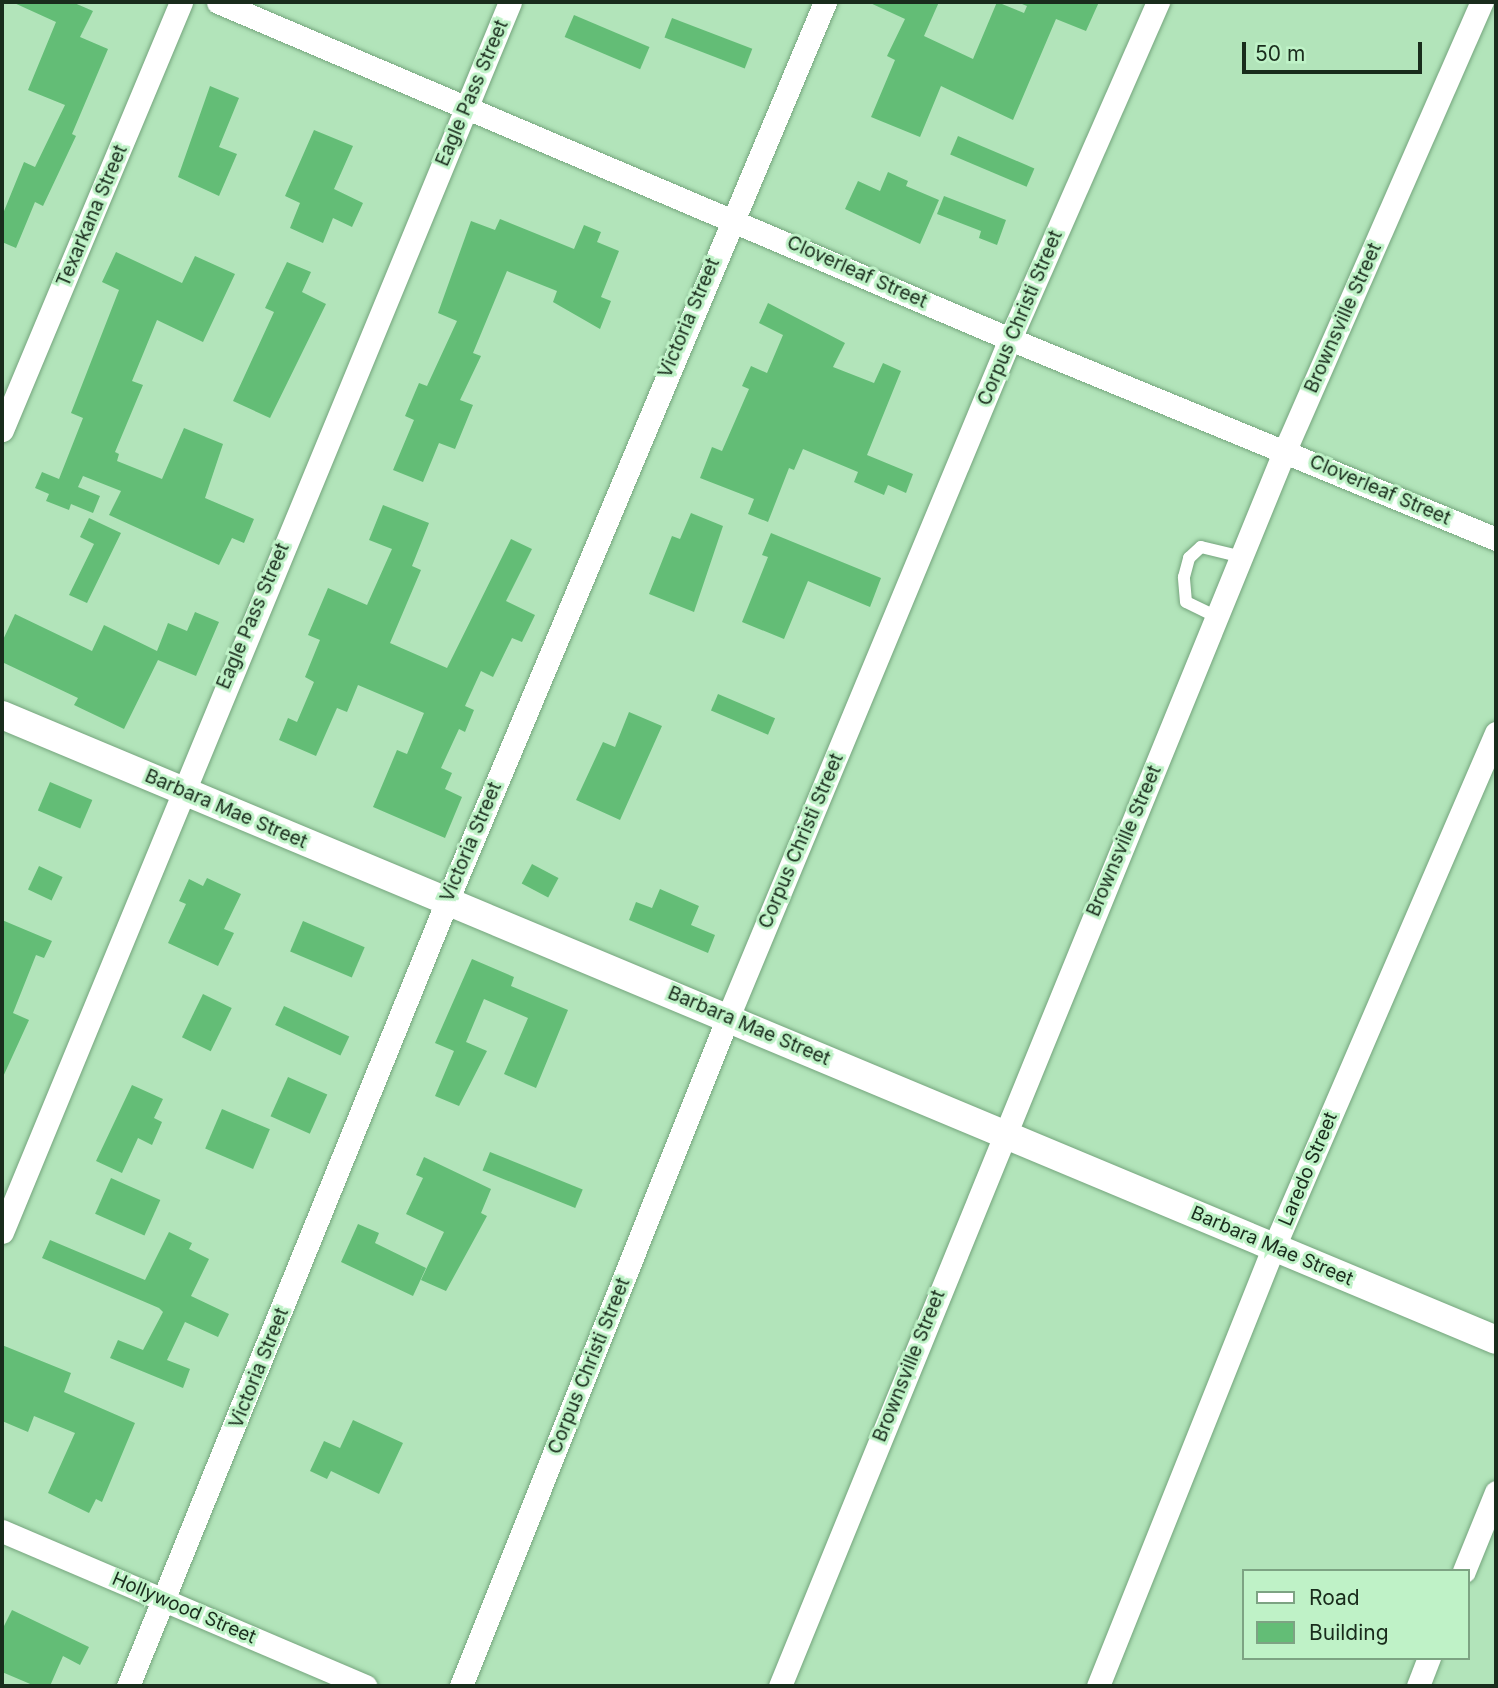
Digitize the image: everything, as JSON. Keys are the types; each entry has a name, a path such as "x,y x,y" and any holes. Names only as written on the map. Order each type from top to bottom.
{"street":[{"name":"Texarkana Street","path":"2,430 181,2"},
{"name":"Cloverleaf Street","path":"218,2 731,217 1010,339 1496,539"},
{"name":"Eagle Pass Street","path":"2,1232 181,790 510,2"},
{"name":"Victoria Street","path":"128,1686 166,1600 447,901 731,217 825,2"},
{"name":"Corpus Christi Street","path":"461,1686 728,1017 1010,339 1158,2"},
{"name":"Brownsville Street","path":"780,1686 1002,1134 1285,450 1482,2"},
{"name":"Barbara Mae Street","path":"2,715 1496,1340"},
{"name":"Laredo Street","path":"1098,1686 1274,1247 1496,733"},
{"path":"1465,1569 1496,1492"},
{"name":"Hollywood Street","path":"2,1531 365,1686"},
{"path":"1418,1686 1428,1660"}],"lane":[{"path":"1217,617 1186,602 1184,576 1189,558 1201,547 1242,557"}],"building":[{"path":"12,2 72,2 93,11 80,37 108,49 72,134 76,136 43,206 35,202 16,248 2,242 2,216 24,162 35,167 65,105 28,90 56,22"},
{"path":"868,2 939,2 924,36 973,59 997,2 1024,13 1027,6 1017,2 1099,2 1086,31 1056,19 1013,120 941,86 920,137 871,117 895,60 887,56 905,19"},
{"path":"574,15 649,47 640,69 565,37"},
{"path":"672,18 752,49 745,68 664,38"},
{"path":"210,86 239,98 219,147 237,154 219,196 178,177"},
{"path":"314,130 353,146 334,189 363,203 352,227 333,218 323,243 290,228 300,203 285,196"},
{"path":"958,136 1034,168 1027,187 950,154"},
{"path":"888,172 908,181 906,186 939,200 920,244 845,209 858,181 880,191"},
{"path":"944,196 1006,220 997,245 979,238 981,231 937,214"},
{"path":"500,219 574,249 584,225 601,232 597,242 619,251 601,297 611,301 600,329 553,302 557,291 507,271 473,353 481,356 460,400 473,405 455,449 439,443 423,482 393,470 414,420 405,416 419,383 427,386 457,321 438,313 471,221 495,230"},
{"path":"116,252 182,283 195,256 235,274 203,342 157,320 132,381 143,385 115,452 119,454 117,461 162,479 184,428 223,444 205,498 254,519 244,543 232,538 219,565 109,515 121,491 83,476 78,487 100,496 93,513 71,504 69,510 46,501 49,494 35,488 42,472 59,479 83,418 71,413 119,290 102,282"},
{"path":"287,262 311,272 302,292 326,304 270,418 233,401 274,312 265,308"},
{"path":"768,303 845,343 833,367 874,383 883,363 901,371 867,455 913,474 906,493 888,485 884,495 854,482 858,472 803,449 794,470 789,468 768,522 748,514 754,499 700,478 712,447 722,451 749,389 742,386 751,366 767,373 783,335 759,323"},
{"path":"383,505 429,523 412,566 421,570 390,643 447,668 511,539 532,549 506,601 535,615 522,642 512,638 493,677 481,671 465,706 474,710 465,732 459,729 441,768 452,773 445,789 462,797 445,838 373,807 397,750 407,754 424,713 358,685 347,712 337,708 316,756 279,740 288,718 297,722 314,682 305,677 320,640 308,635 328,588 367,605 392,549 369,540"},
{"path":"691,513 723,526 694,612 649,594 672,536 680,539"},
{"path":"89,518 121,533 87,603 69,595 94,544 80,537"},
{"path":"771,533 881,578 870,607 808,581 784,639 742,622 768,557 762,555"},
{"path":"195,612 219,622 196,676 158,660 124,729 74,705 78,698 2,662 2,642 15,614 92,651 104,625 157,651 168,623 187,631"},
{"path":"718,694 775,718 768,735 711,711"},
{"path":"629,712 662,726 620,820 576,800 603,742 615,747"},
{"path":"50,782 92,800 80,829 38,811"},
{"path":"532,864 558,878 548,898 522,883"},
{"path":"39,866 63,877 52,901 28,890"},
{"path":"207,878 241,894 224,929 234,933 218,966 168,943 186,904 179,901 189,879 203,886"},
{"path":"660,889 699,906 691,925 715,935 708,953 629,920 636,902 652,908"},
{"path":"2,920 52,941 44,958 36,955 13,1013 29,1020 2,1079"},
{"path":"303,921 365,947 352,978 290,951"},
{"path":"472,959 514,977 511,986 568,1010 536,1088 504,1074 528,1018 484,999 466,1042 487,1051 459,1106 435,1096 454,1051 435,1043"},
{"path":"203,994 232,1008 211,1051 182,1037"},
{"path":"284,1006 349,1036 340,1055 275,1025"},
{"path":"288,1077 327,1094 310,1134 271,1116"},
{"path":"132,1085 163,1099 154,1118 162,1122 152,1145 138,1138 122,1173 96,1161"},
{"path":"222,1109 270,1129 253,1169 205,1149"},
{"path":"490,1152 583,1189 575,1208 483,1171"},
{"path":"424,1157 491,1189 481,1213 487,1216 446,1291 421,1280 444,1232 406,1214 423,1178 416,1175"},
{"path":"111,1178 160,1200 144,1236 95,1214"},
{"path":"358,1224 379,1233 375,1243 426,1268 413,1296 341,1262"},
{"path":"169,1232 192,1243 189,1249 209,1259 191,1296 229,1314 218,1337 185,1322 167,1360 190,1369 183,1388 110,1358 118,1340 143,1350 163,1312 159,1308 42,1258 50,1240 145,1280"},
{"path":"2,1345 71,1373 64,1392 135,1423 102,1502 96,1499 89,1513 48,1493 75,1433 34,1416 28,1432 2,1421"},
{"path":"353,1420 403,1443 379,1494 331,1471 327,1479 310,1471 324,1441 340,1448"},
{"path":"12,1610 89,1647 80,1665 63,1656 50,1686 35,1686 2,1672 2,1630"}]}
